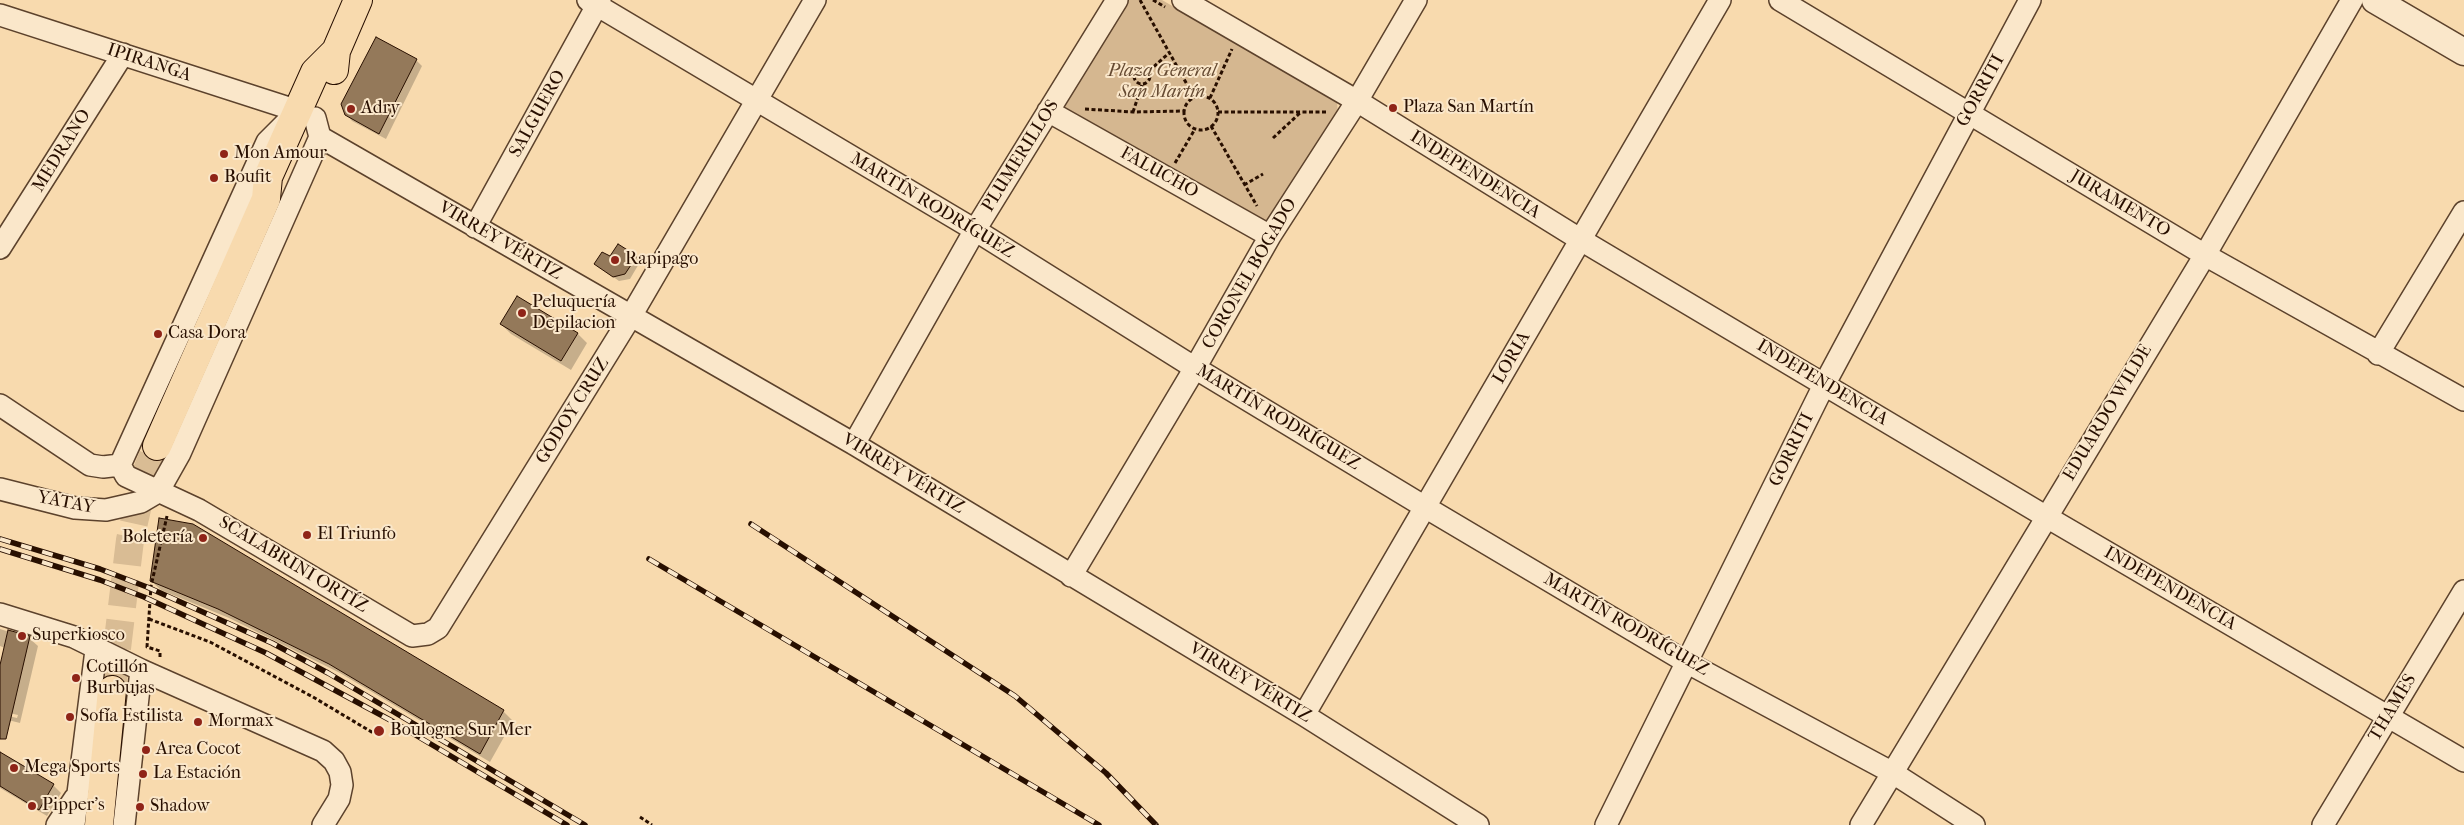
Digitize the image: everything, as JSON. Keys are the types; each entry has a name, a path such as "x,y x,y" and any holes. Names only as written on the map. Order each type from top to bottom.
{"main road":[{"path":"157,446 266,199 284,185 311,122 334,77 336,51 358,0"},
{"path":"99,825 112,690"}],"street":[{"name":"GODOY CRUZ","path":"428,634 438,628 631,316 815,0"},
{"name":"PLUMERILLOS","path":"854,444 975,230 1117,0"},
{"name":"INDEPENDENCIA","path":"1183,0 1357,101 1581,240 1824,385 2464,761"},
{"name":"CORONEL BOGADO","path":"1071,576 1195,368 1270,236 1346,119 1416,0"},
{"name":"LORIA","path":"1304,715 1720,0"},
{"name":"JURAMENTO","path":"1780,0 2205,255 2378,354 2464,400"},
{"name":"GORRITI","path":"1606,825 1688,663 1824,385 2030,0"},
{"name":"EDUARDO WILDE","path":"1861,825 2045,516 2205,255 2352,0"},
{"path":"2374,0 2464,52"},
{"name":"MARTÍN RODRÍGUEZ","path":"595,2 756,102 975,230 1195,368 1425,507 1688,663 1893,773 1974,825"},
{"name":"SALGUERO","path":"475,227 595,2"},
{"name":"IPIRANGA","path":"0,16 123,54 311,122"},
{"name":"MEDRANO","path":"0,248 123,54"},
{"name":"FALUCHO","path":"1048,111 1270,236"},
{"path":"0,405 90,465 103,467 120,465 267,142 311,122"},
{"path":"164,494 311,122"},
{"name":"VIRREY VÉRTIZ","path":"311,122 475,227 854,444 1304,715 1478,825"},
{"path":"2378,354 2464,212"},
{"name":"SCALABRINI ORTÍZ","path":"120,465 126,476 199,510 412,636 428,634"},
{"name":"YATAY","path":"0,489 75,508 106,510 141,502 164,494"},
{"name":"THAMES","path":"2323,825 2464,591"},
{"path":"0,614 74,636 96,650 324,751 334,761 340,772 342,785 339,799 324,825"},
{"path":"74,825 76,795 96,650"},
{"path":"124,825 150,674"},
{"path":"57,825 76,795"}],"path":[{"path":"1140,0 1194,98"},
{"path":"1210,98 1233,47"},
{"path":"1133,112 1142,85 1149,81 1149,71 1169,53"},
{"path":"1142,85 1135,81 1135,72 1142,68 1149,71"},
{"path":"1199,96 1210,98 1218,112 1215,122 1206,129 1195,129 1186,122 1184,111 1186,105 1199,96"},
{"path":"1076,109 1133,112 1184,111"},
{"path":"1218,112 1334,112 1346,119"},
{"path":"1273,138 1302,112"},
{"path":"1211,126 1259,209"},
{"path":"1172,167 1195,129"},
{"path":"1244,185 1263,174"},
{"path":"150,674 160,651 147,647 151,586 164,494"},
{"path":"149,619 210,642 313,697 375,734"},
{"path":"640,817 652,825"}],"green space":[{"name":"Plaza General San Martín","path":"1123,0 1162,0 1337,101 1338,116 1267,223 1058,106"}],"building":[{"path":"376,37 417,59 379,134 345,115 341,104"},
{"name":"Rapipago","path":"618,244 637,256 625,274 613,277 594,264 602,252 610,256"},
{"path":"517,296 578,333 561,361 500,324"},
{"path":"159,518 193,524 504,710 480,754 329,664 218,609 150,581"},
{"path":"8,630 30,636 6,739 0,739 0,665"},
{"name":"Mega Sports","path":"0,752 54,784 39,810 0,786"}],"tunnel":[{"path":"112,690 130,540 144,478 157,446"}],"railway":[{"path":"751,524 1015,696 1106,773 1156,825"},
{"path":"0,539 100,569 147,587 272,643 328,673 585,825"},
{"path":"0,549 100,580 144,597 266,653 392,721 567,825"},
{"path":"649,559 1099,825"}],"place":[{"name":"Plaza San Martín","path":"1393,108"},
{"name":"Adry","path":"351,109"},
{"name":"Mon Amour","path":"224,154"},
{"name":"Boufit","path":"214,178"},
{"name":"Rapipago","path":"615,260"},
{"name":"Peluquería Depilacion","path":"522,313"},
{"name":"Casa Dora","path":"158,334"},
{"name":"El Triunfo","path":"307,535"},
{"name":"Boletería","path":"203,538"},
{"name":"Superkiosco","path":"22,636"},
{"name":"Cotillón Burbujas","path":"76,678"},
{"name":"Sofía Estilista","path":"70,717"},
{"name":"Mormax","path":"198,722"},
{"name":"Boulogne Sur Mer","path":"379,731"},
{"name":"Area Cocot","path":"146,750"},
{"name":"Mega Sports","path":"14,768"},
{"name":"La Estación","path":"143,774"},
{"name":"Pipper's","path":"32,806"},
{"name":"Shadow","path":"140,807"}]}
